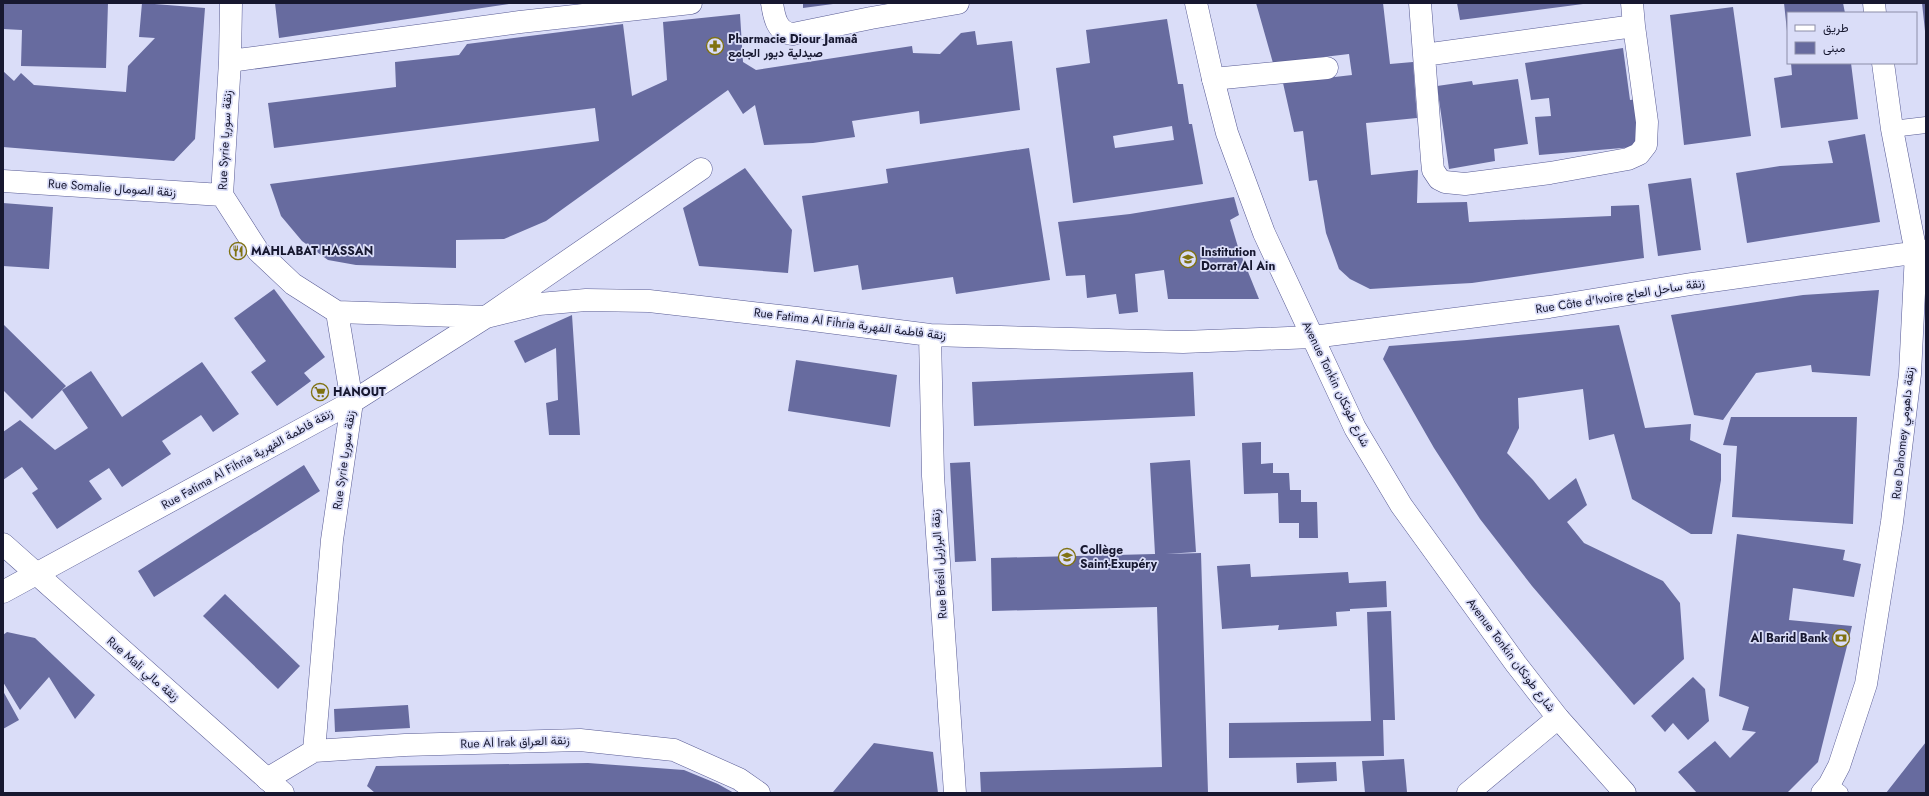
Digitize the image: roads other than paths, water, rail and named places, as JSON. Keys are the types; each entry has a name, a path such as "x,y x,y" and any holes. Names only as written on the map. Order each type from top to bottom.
{"street":[{"name":"Rue Syrie زنقة سوريا","path":"231,3 230,60 222,195 258,251 293,284 337,312 352,402 332,540 314,751"},
{"path":"230,60 520,22 691,3"},
{"path":"772,3 780,29 784,33 793,34 871,18 958,3"},
{"name":"Avenue Tonkin شارع طونكان","path":"1196,3 1213,80 1227,133 1264,233 1355,428 1401,505 1558,718 1625,793"},
{"path":"1420,3 1435,175 1445,182 1465,184 1550,173 1628,159 1643,150 1646,145 1647,122 1632,3"},
{"path":"1424,55 1634,26"},
{"name":"Rue Dahomey زنقة داهومي","path":"1830,790 1862,698 1878,614 1894,515 1909,388 1921,252 1892,129 1883,64"},
{"path":"1213,80 1327,68"},
{"path":"486,317 701,169"},
{"name":"Rue Somalie زنقة الصومال","path":"3,181 222,195"},
{"name":"Rue Côte d'Ivoire زنقة ساحل العاج","path":"1313,337 1549,307 1691,284 1921,252"},
{"name":"Rue Fatima Al Fihria زنقة فاطمة الفهرية","path":"337,312 486,317 539,304 586,300 649,301 930,335 1183,342 1313,337"},
{"name":"Rue Fatima Al Fihria زنقة فاطمة الفهرية","path":"3,592 352,402 486,317"},
{"name":"Rue Brésil زنقة البرازيل","path":"930,335 933,476 954,793"},
{"name":"Rue Mali زنقة مالي","path":"3,544 36,575 284,793"},
{"path":"1468,793 1558,718"},
{"name":"Rue Al Irak زنقة العراق","path":"268,779 314,751 405,745 580,740 674,750 739,779 759,793"}],"lane":[{"path":"1892,129 1926,125"}],"place":[{"name":"Pharmacie Diour Jamaâ صيدلية ديور الجامع","path":"715,46"},
{"name":"MAHLABAT HASSAN","path":"238,251"},
{"name":"Institution Dorrat Al Ain","path":"1188,259"},
{"name":"HANOUT","path":"320,392"},
{"name":"Collège Saint-Exupéry","path":"1067,557"},
{"name":"Al Barid Bank","path":"1841,638"}]}
